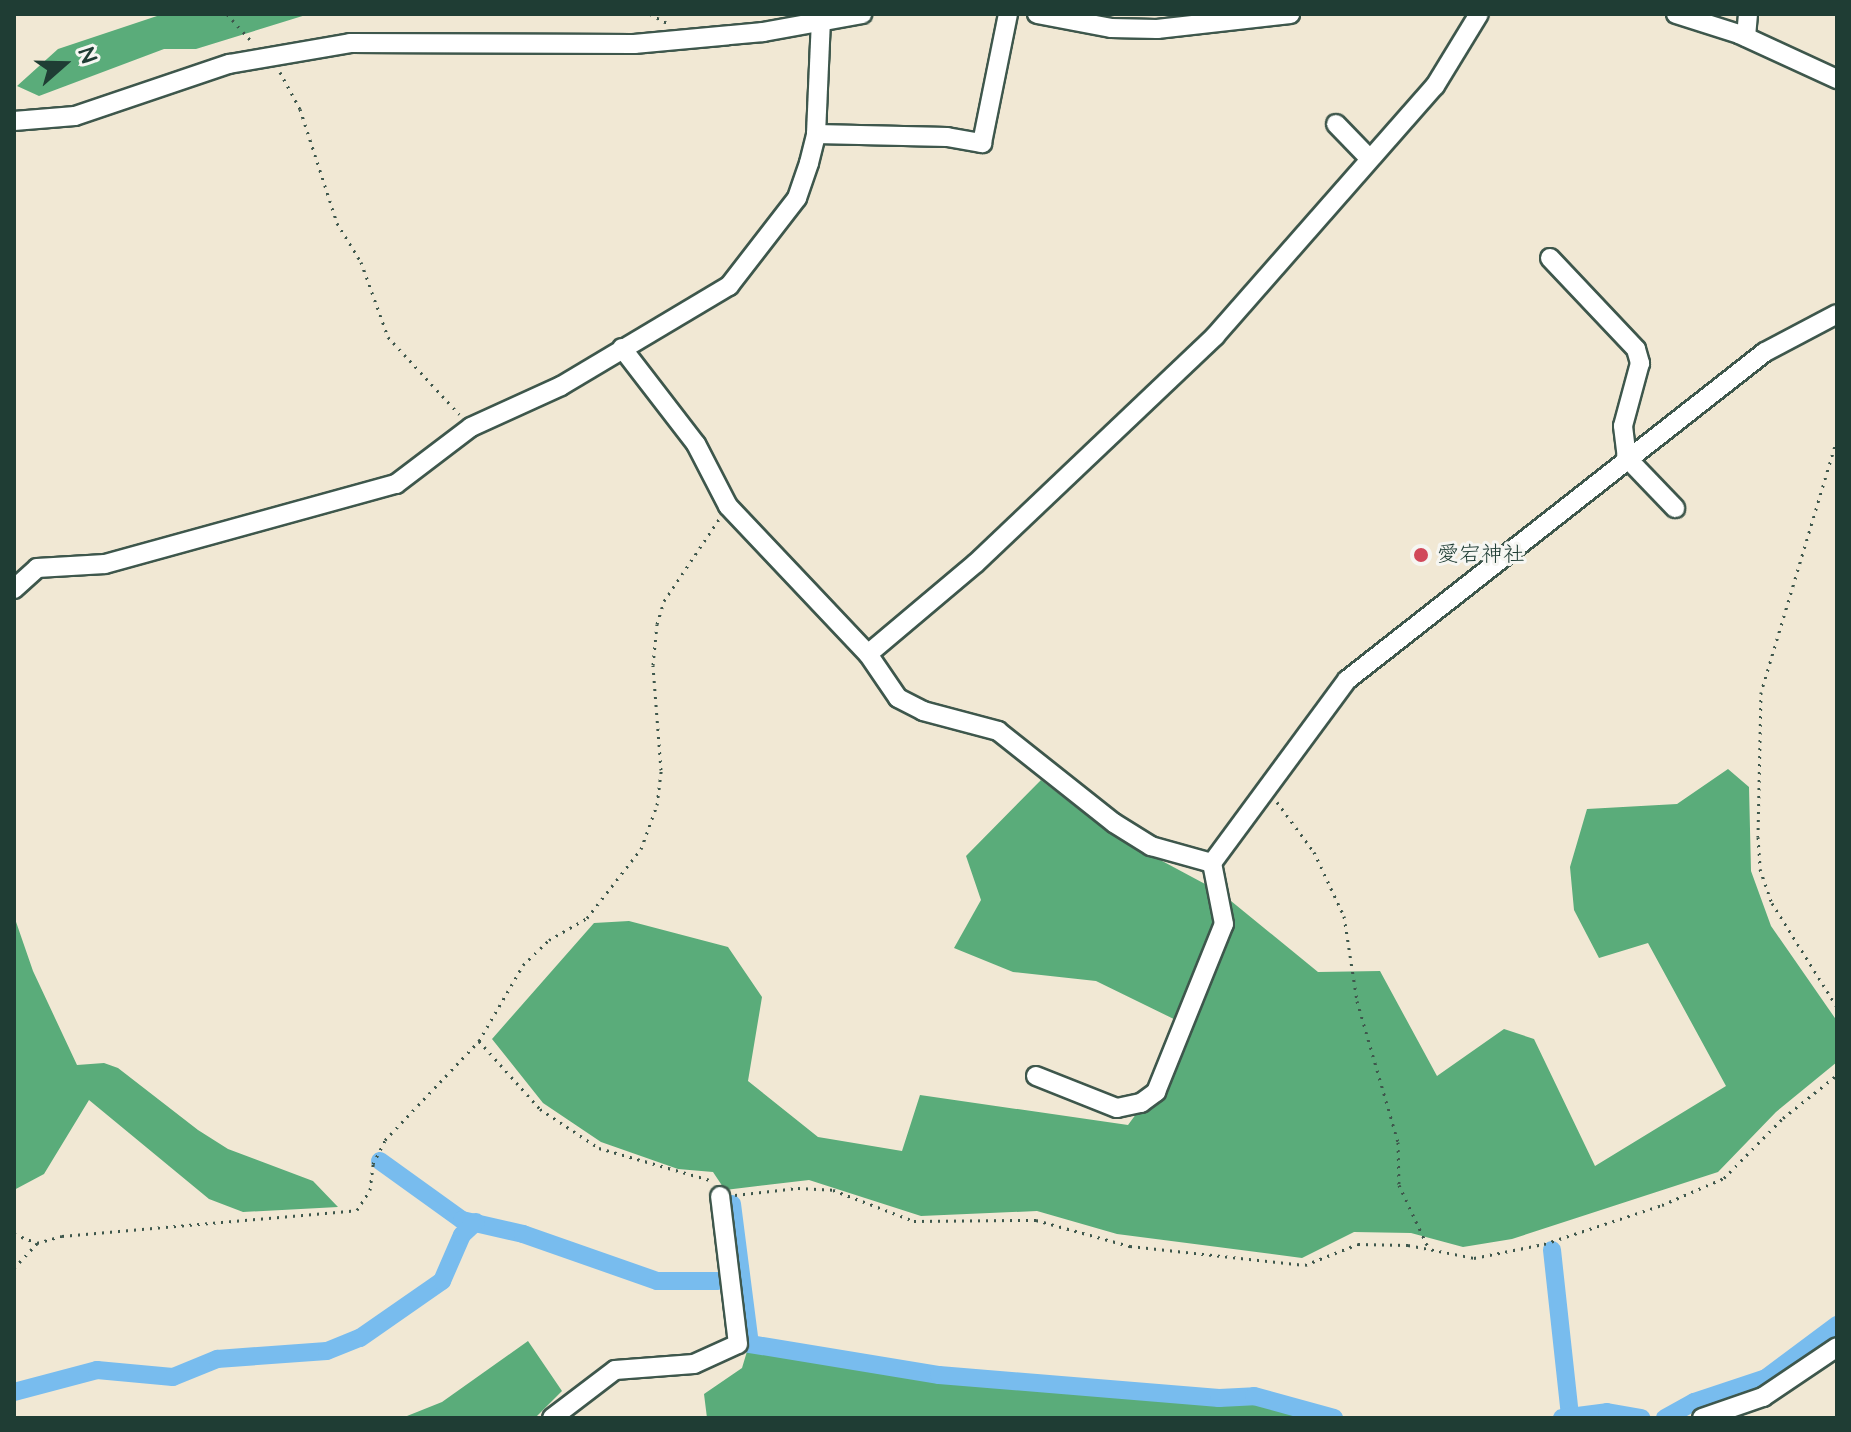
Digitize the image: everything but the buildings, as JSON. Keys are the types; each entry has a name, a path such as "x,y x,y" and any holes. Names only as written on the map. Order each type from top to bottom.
{"street":[{"path":"14,121 75,116 264,56 350,43 660,42 862,14"},
{"path":"816,134 947,137 982,143 1008,14"},
{"path":"1037,14 1111,28 1157,29 1290,14"},
{"path":"868,654 976,563 1215,336 1368,157 1435,86 1479,14"},
{"path":"1676,14 1746,37 1837,79"},
{"path":"1746,37 1748,14"},
{"path":"14,589 37,568 105,564 396,484 471,427 561,386 729,286 747,267 797,198 816,134 821,21"},
{"path":"1336,124 1368,157"},
{"path":"1550,258 1636,349 1640,363 1623,426 1626,457 1675,508"},
{"path":"1036,1076 1117,1108 1141,1103 1156,1092 1224,924 1212,863 1347,680 1626,457 1765,352 1837,314"},
{"path":"622,348 696,444 728,506 868,654 888,688 909,706 998,731 1114,823 1151,846 1212,863"},
{"path":"552,1418 615,1370 694,1364 738,1344 720,1196"},
{"path":"1702,1418 1763,1397 1837,1347"}],"path":[{"path":"227,14 264,56 300,109 337,223 361,262 388,337 471,427"},
{"path":"1837,439 1761,692 1758,837 1760,869 1772,903 1837,1007"},
{"path":"14,1268 37,1243 62,1236 357,1210 370,1190 373,1164 385,1140 479,1041 523,965 549,940 587,918 641,849 657,805 661,770 653,665 657,624 677,580 728,506"},
{"path":"1267,790 1314,852 1344,916 1357,1001 1398,1142 1399,1185 1429,1249"},
{"path":"479,1041 540,1109 599,1148 675,1174 710,1177 720,1196 798,1188 833,1190 914,1221 1036,1220 1130,1246 1305,1265 1358,1244 1429,1249 1460,1257 1493,1255 1662,1205 1724,1178 1783,1118 1837,1075"},
{"path":"14,1234 37,1243"}],"green space":[{"path":"163,14 309,14 196,49 164,49 39,96 17,86 58,49"},
{"path":"1728,769 1749,787 1751,871 1771,926 1837,1021 1837,1062 1776,1112 1718,1172 1512,1239 1463,1247 1411,1233 1354,1232 1302,1258 1117,1234 1037,1211 921,1216 809,1180 725,1190 713,1172 678,1169 601,1142 543,1103 492,1039 594,923 629,921 728,947 762,997 748,1081 818,1137 902,1151 920,1095 1128,1125 1145,1102 1184,1024 1096,981 1013,972 954,948 981,900 966,856 1041,780 1108,832 1220,892 1318,972 1380,971 1437,1076 1504,1029 1534,1039 1595,1166 1726,1086 1648,943 1599,958 1574,910 1570,867 1587,809 1677,804"},
{"path":"14,916 33,971 77,1065 104,1063 118,1068 198,1130 228,1149 313,1181 338,1207 243,1212 209,1199 89,1100 44,1174 14,1190"},
{"path":"528,1341 562,1391 535,1418 402,1418 442,1402"},
{"path":"748,1348 939,1379 1274,1404 1318,1418 707,1418 704,1394 742,1368"}],"waterway":[{"path":"380,1161 462,1220 523,1234 657,1281 718,1281"},
{"path":"732,1204 750,1344 939,1375 1219,1398 1254,1396 1334,1418"},
{"path":"14,1392 97,1370 173,1377 217,1359 327,1351 360,1338 442,1281 462,1235 476,1222"},
{"path":"1552,1250 1570,1415"},
{"path":"1665,1418 1694,1402 1766,1378 1837,1325"},
{"path":"1562,1418 1607,1412 1641,1418"}],"place":[{"name":"愛宕神社","path":"1421,555"}]}
